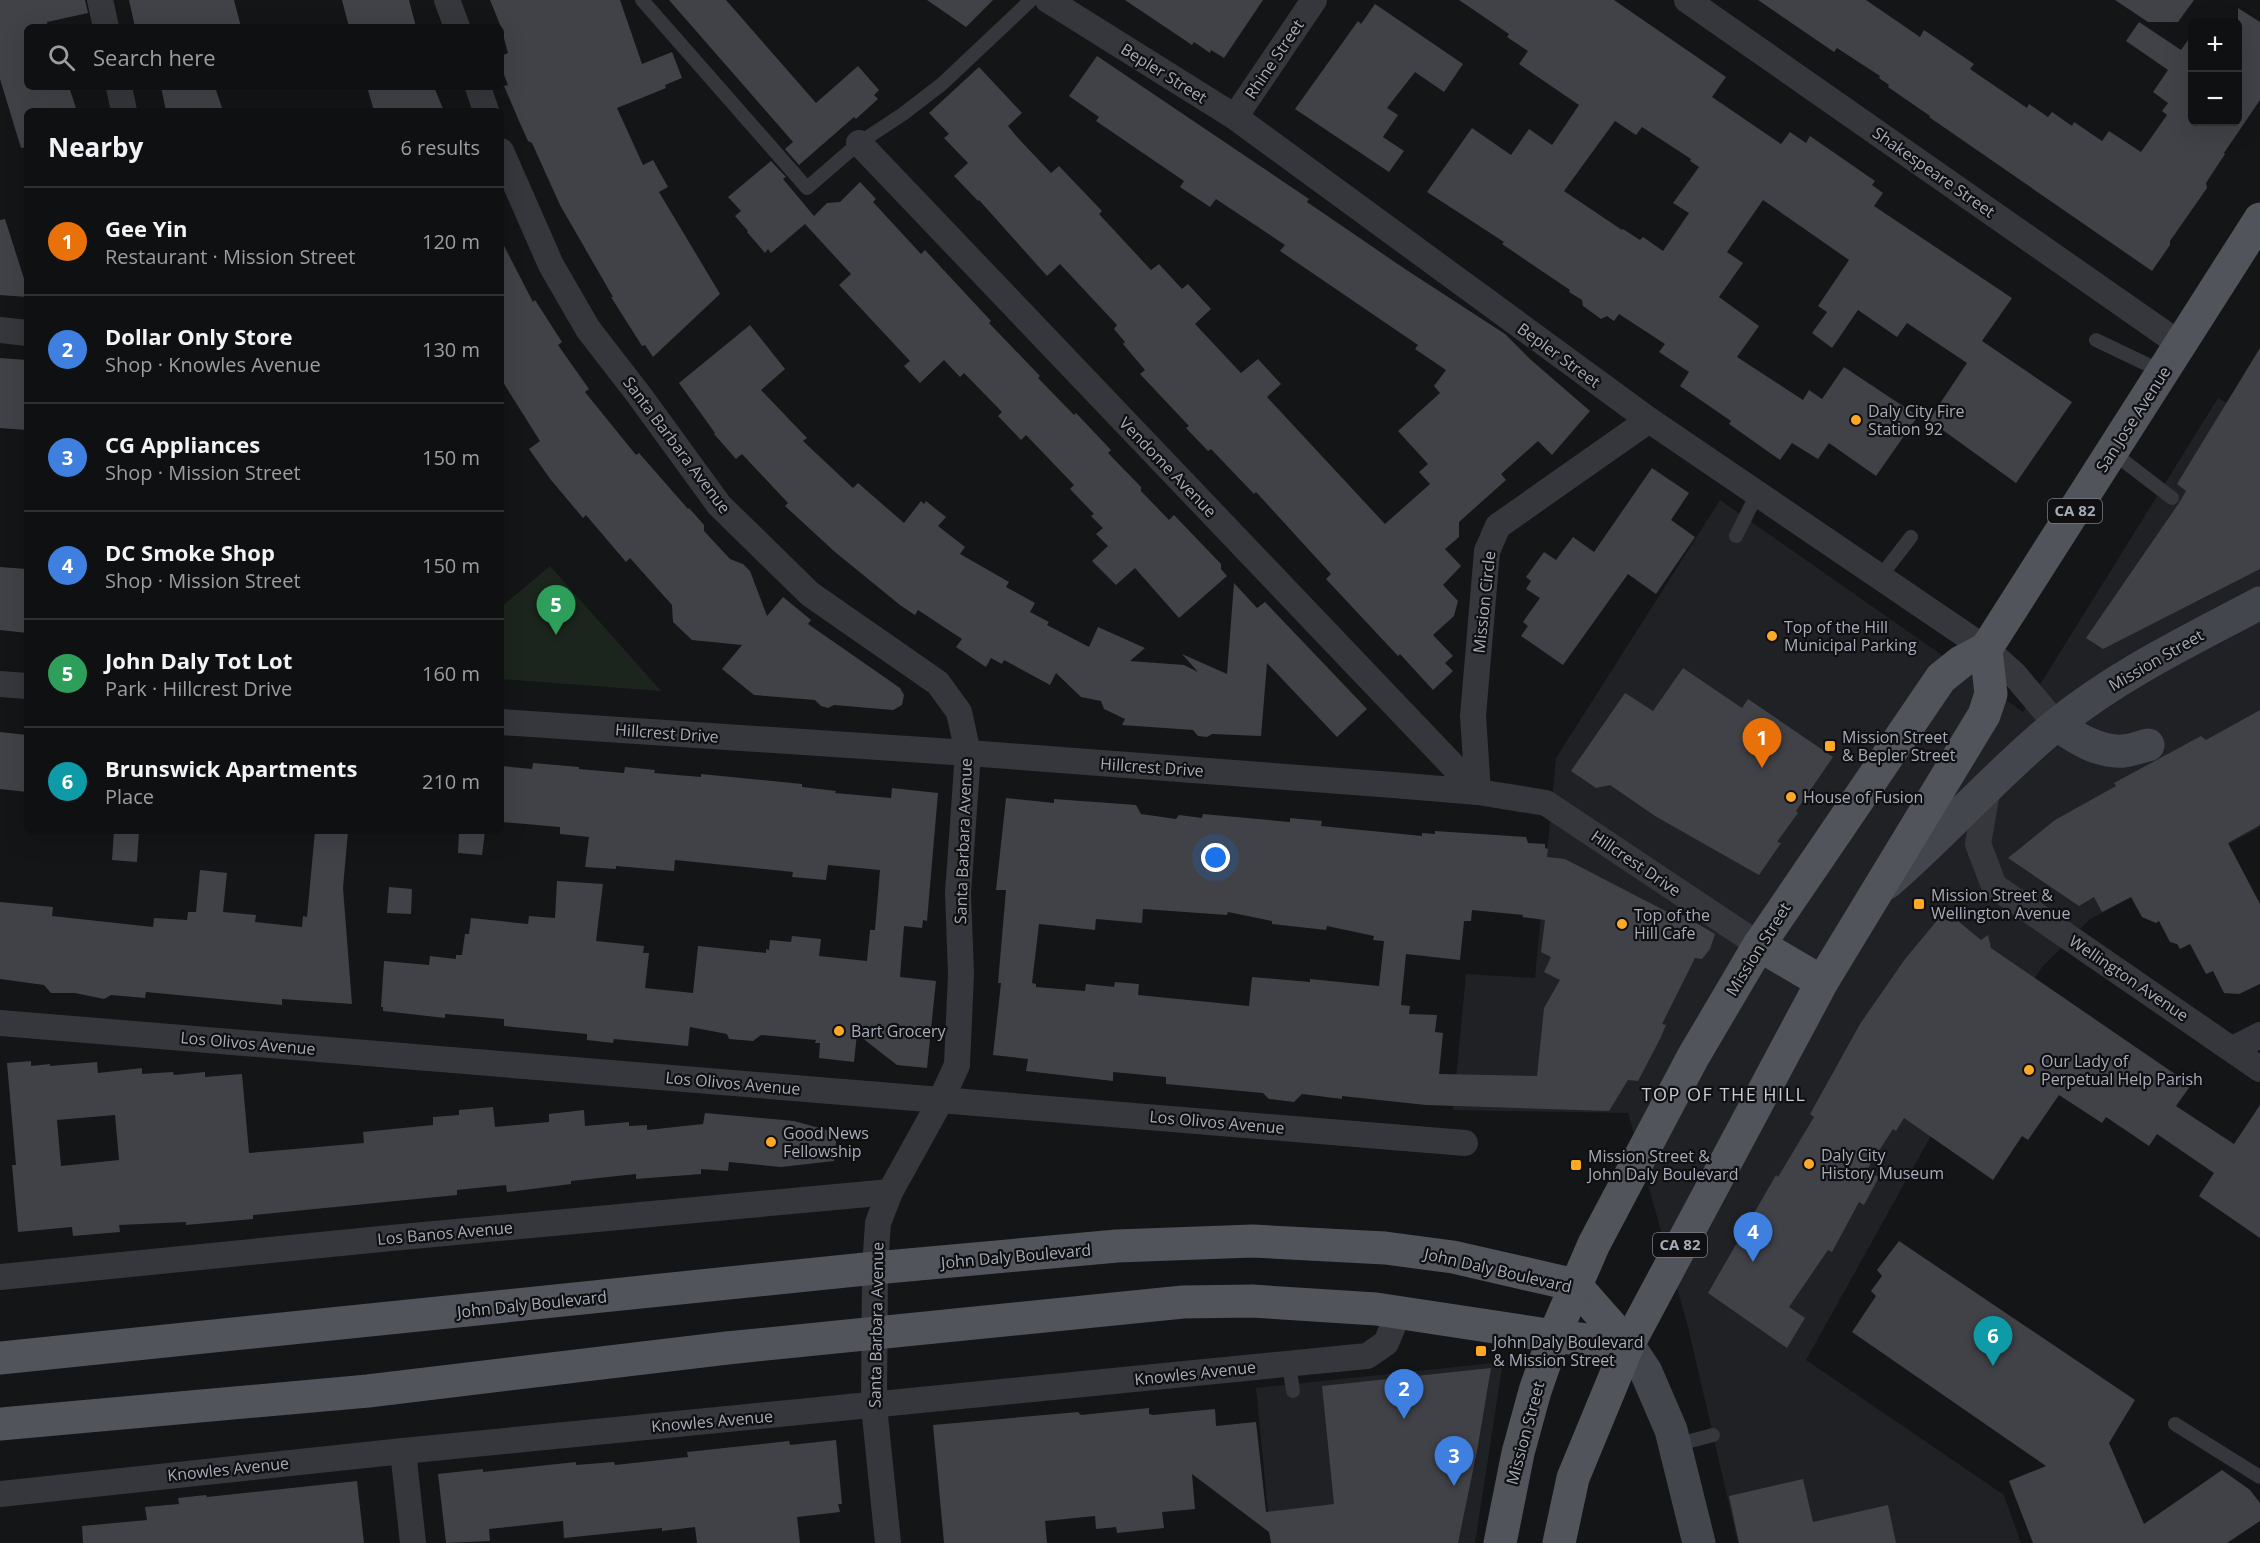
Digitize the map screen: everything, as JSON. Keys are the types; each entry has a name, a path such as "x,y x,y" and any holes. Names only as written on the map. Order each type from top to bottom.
{"main road":[{"name":"San Jose Avenue","path":"1986,649 2260,219"},
{"name":"Mission Street","path":"1887,883 1988,786 2057,725 2097,694 2144,664 2260,603"},
{"name":"CA 82","path":"1559,1543 1573,1478 1628,1345 1822,982 1887,883 1984,715 1991,694 1986,649"},
{"name":"Mission Street","path":"1500,1543 1521,1443 1535,1391 1554,1336 1598,1235 1693,1057 1759,945 1941,678 1961,662 1986,649"},
{"path":"2057,725 2076,738 2100,748 2123,751 2148,744"},
{"path":"1759,945 1822,982"},
{"name":"John Daly Boulevard","path":"0,1358 875,1268 1117,1246 1253,1241 1374,1247 1453,1257 1575,1285 1628,1345"},
{"path":"0,1424 368,1391 727,1348 1183,1302 1252,1301 1399,1312 1628,1345 1656,1392 1675,1445 1699,1543"}],"street":[{"path":"100,0 105,24"},
{"path":"447,0 456,24"},
{"name":"Bepler Street","path":"1048,0 1235,117 1649,420 1986,649 2014,674 2057,725"},
{"name":"Rhine Street","path":"1235,117 1314,0"},
{"name":"Shakespeare Street","path":"1688,0 2181,345"},
{"path":"120,90 123,108"},
{"path":"479,90 485,108"},
{"name":"Vendome Avenue","path":"859,143 1478,792"},
{"name":"Santa Barbara Avenue","path":"504,158 551,265 588,329 719,505 810,594 938,682 958,712 968,753 958,894 961,974 957,1065 941,1100 890,1192 878,1223 875,1268 874,1406 888,1543"},
{"path":"0,330 24,333"},
{"name":"Mission Circle","path":"1478,792 1473,716 1487,550 1498,526 1649,420"},
{"path":"0,684 24,686"},
{"name":"Hillcrest Drive","path":"504,722 968,753 1478,792 1546,803 1759,945"},
{"name":"Wellington Avenue","path":"1988,786 1978,844 1995,886 2260,1069"},
{"name":"Los Olivos Avenue","path":"0,1023 1465,1143"},
{"path":"2233,1049 2260,1035"},
{"name":"Los Banos Avenue","path":"0,1277 890,1192"},
{"name":"Knowles Avenue","path":"0,1494 403,1451 1367,1356 1386,1343 1399,1312"},
{"path":"403,1451 413,1543"}],"lane":[{"path":"642,0 807,188 859,143 903,114 942,84 1031,0"},
{"path":"2096,340 2163,372"},
{"path":"2112,452 2172,498"},
{"path":"1736,536 1757,494"},
{"path":"1880,577 1911,537"},
{"path":"1290,1364 1293,1391"},
{"path":"2175,1424 2260,1477"},
{"path":"1675,1445 1713,1435"}],"shaded area":[{"path":"2218,398 2260,421 2260,827 2089,920 2043,966 1947,1107 1806,1360 2004,1495 2021,1543 1738,1543 1688,1327 1628,1113 1453,1110 1466,974 1535,978 1556,758 1720,500 2023,712"},
{"path":"550,566 661,691 504,679 504,604"},
{"path":"1503,1362 1475,1543 1271,1543 1256,1388"}],"building":[{"path":"0,0 85,0 88,13 47,22 47,24 24,24 24,90 70,90 76,108 24,108 24,148 21,148 0,79"},
{"path":"129,0 234,0 240,24 134,24"},
{"path":"342,0 409,0 415,24 348,24"},
{"path":"490,0 620,0 642,64 672,52 682,78 665,85 666,88 617,108 643,165 653,160 668,187 659,192 720,294 653,357 645,345 642,346 611,297 613,297 560,205 532,143 528,141 504,86 508,85 504,75 504,55 508,53 504,38 504,24 500,24"},
{"path":"669,0 726,0 816,103 858,66 879,90 874,95 878,99 799,165 785,149 793,142"},
{"path":"927,0 993,0 966,27"},
{"path":"1125,0 1263,0 1224,58 1211,50 1210,53 1194,42 1192,45"},
{"path":"1459,0 1614,0 1726,77 1712,97 1781,144 1790,132 1806,143 1810,136 1875,181 1872,185 1883,193 1874,206 2012,298 1982,341 2072,402 2016,483 1929,420 1967,363 1907,323 1897,337 1858,310 1832,348 1812,333 1827,312 1818,306 1849,260 1763,200 1727,252 1743,263 1719,297 1759,326 1737,357 1803,400 1809,390 1822,399 1844,367 1918,416 1876,476 1829,443 1818,459 1792,443 1780,460 1729,424 1731,421 1680,386 1689,372 1659,352 1665,344 1619,314 1614,321 1607,316 1601,319 1583,306 1582,300 1569,292 1570,290 1502,244 1504,242 1427,192 1472,128 1511,155 1529,129 1552,145 1579,105 1519,64 1528,51 1507,37 1509,34","holes":["1615,121 1636,135 1642,127 1691,159 1690,161 1699,167 1673,203 1689,213 1663,251 1643,237 1640,240 1622,230 1564,191"]},
{"path":"1758,0 1866,0 1920,37 1924,30 1974,64 1970,69 2027,108 2029,104 2048,117 2052,112 2072,126 2074,122 2102,141 2109,131 2141,152 2167,115 2162,111 2168,103 2153,92 2168,70 2126,41 2139,22 2181,50 2188,40 2188,126 2242,126 2242,18 2238,18 2238,8 2260,22 2260,100 2224,153 2206,183 2207,188 2152,271 1929,117 1888,87 1889,85 1879,78 1880,76 1837,48 1834,52"},
{"path":"2115,0 2194,0 2178,22 2148,22"},
{"path":"1375,4 1463,64 1444,92 1415,72 1387,108 1398,115 1383,137 1404,151 1389,172 1295,109 1358,21 1361,24"},
{"path":"1097,56 1309,199 1307,202 1405,269 1505,334 1531,360 1590,411 1552,455 1538,441 1501,474 1506,480 1459,522 1459,537 1445,549 1461,566 1443,585 1458,601 1454,616 1433,635 1453,656 1445,663 1453,671 1433,690 1326,579 1331,574 1256,492 1254,494 1211,449 1208,451 1186,428 1189,426 1140,374 1145,370 1123,344 1125,342 1114,329 1117,325 1060,264 1047,276 979,200 954,176 968,163 944,138 949,134 929,113 979,67 1022,113 1008,126 1017,137 1051,173 1059,166 1102,211 1099,214 1151,270 1159,264 1182,289 1188,284 1211,309 1195,324 1241,373 1258,359 1281,384 1267,397 1385,524 1430,484 1419,472 1428,464 1398,431 1440,393 1434,386 1446,370 1415,349 1418,345 1280,251 1285,245 1216,199 1210,207 1180,187 1184,181 1096,121 1099,117 1069,96"},
{"path":"162,90 216,90 222,108 165,108"},
{"path":"368,90 435,90 443,108 373,108"},
{"path":"771,161 786,177 783,179 814,216 827,203 840,202 860,182 876,199 873,202 921,254 925,250 991,321 989,323 1040,376 1038,378 1111,450 1108,453 1141,487 1141,491 1169,520 1174,515 1221,564 1221,569 1227,576 1179,618 1135,568 1116,585 1092,561 1108,546 1096,534 1103,528 1091,516 1094,514 1070,489 1074,485 1026,435 1021,440 998,416 1002,412 964,373 960,377 944,360 920,383 904,366 910,361 839,285 851,274 805,224 771,253 768,249 765,253 747,232 735,216 741,211 728,197"},
{"path":"5,219 24,279 24,297 0,295 0,220"},
{"path":"504,246 533,302 535,300 562,342 558,345 589,389 585,392 636,455 639,453 704,525 704,531 730,559 743,564 750,571 767,616 783,597 811,620 808,624 900,688 904,695 902,705 893,710 834,705 828,708 821,706 815,700 754,695 722,669 742,645 692,640 673,622 672,605 630,558 626,562 586,515 583,518 551,480 529,449 540,441 504,384"},
{"path":"750,325 785,369 761,390 807,438 803,441 853,488 858,483 904,523 921,501 924,504 926,501 946,517 938,526 965,547 960,554 1009,582 1006,587 1035,603 1030,612 1049,622 1047,625 1089,647 1098,627 1145,648 1130,661 1184,665 1198,672 1182,654 1227,674 1234,583 1257,608 1265,602 1367,709 1337,737 1267,663 1261,736 1212,734 1207,737 1198,736 1193,730 1122,725 1125,719 1104,709 1101,701 1081,697 1056,673 1050,685 1004,660 1002,664 991,658 986,667 956,647 962,639 918,610 915,615 900,605 835,552 785,506 788,503 742,454 736,459 714,434 679,383"},
{"path":"2260,348 2260,569 2103,649 2086,638 2179,503 2186,491 2177,484"},
{"path":"0,358 24,360 24,430 0,428"},
{"path":"1652,468 1689,493 1671,520 1695,537 1656,594 1628,574 1563,665 1521,636 1528,626 1523,622 1540,598 1526,589 1531,581 1526,577 1544,552 1556,560 1573,537 1594,552"},
{"path":"0,567 24,569 24,633 0,630"},
{"path":"1683,668 1742,708 1748,699 1833,757 1796,811 1798,813 1777,842 1781,843 1759,875 1655,816 1610,785 1596,788 1571,771 1625,693 1653,711"},
{"path":"2260,710 2260,825 2228,843 2260,904 2260,984 2239,994 2224,993 2213,971 2206,974 2190,944 2180,949 2177,944 2170,942 2159,921 2156,923 2142,917 2131,897 2102,912 2094,897 2079,906 2008,858 2055,820 2116,786 2114,783 2201,736 2206,740"},
{"path":"0,732 24,735 24,792 0,789"},
{"path":"533,763 624,773 625,767 655,770 654,773 701,777 701,774 802,784 802,787 836,791 835,793 891,798 892,788 938,793 927,921 923,920 922,928 904,926 900,977 936,981 927,1068 897,1065 857,1034 854,1062 819,1058 820,1043 815,1043 816,1040 761,1035 753,1041 729,1039 727,1034 690,1027 688,1046 614,1039 613,1043 587,1040 587,1034 504,1026 504,1019 445,1014 445,1018 383,1011 381,1007 384,961 429,965 430,956 456,959 456,955 462,955 465,934 469,934 471,918 528,924 529,916 555,918 557,881 603,884 596,941 644,946 643,953 649,953 645,988 693,993 698,946 766,953 766,949 769,950 770,940 791,942 792,936 821,939 819,956 867,961 870,930 875,930 880,870 828,865 826,880 792,877 793,872 675,860 674,871 616,866 616,869 585,867 589,837 560,834 560,827 504,822 504,766 532,769"},
{"path":"1006,798 1054,803 1054,799 1136,805 1141,814 1176,819 1179,815 1202,818 1203,814 1290,822 1290,818 1322,821 1321,826 1422,836 1422,833 1435,834 1435,831 1526,837 1528,843 1545,844 1545,848 1548,849 1547,857 1565,859 1679,918 1681,914 1715,934 1710,949 1702,959 1695,958 1662,1024 1666,1025 1660,1039 1638,1081 1628,1080 1609,1111 1426,1105 1302,1094 1294,1102 1269,1099 1263,1093 1166,1084 1166,1077 1113,1072 1113,1081 1026,1071 1028,1059 993,1055 1001,983 998,983 1006,890 996,890","holes":["1143,909 1227,915 1228,912 1272,921 1272,924 1326,930 1327,926 1374,936 1373,940 1384,941 1379,986 1310,979 1310,982 1252,977 1249,1006 1138,995 1139,984 1115,982 1114,987 1086,984 1085,991 1036,987 1036,984 1032,983 1039,924 1095,930 1096,919 1142,923","1472,910 1523,915 1522,917 1545,920 1541,952 1551,957 1544,972 1560,980 1544,1008 1537,1076 1439,1074 1443,1033 1435,1032 1437,1015 1409,1014 1410,1006 1401,1005 1406,954 1460,960 1464,921 1471,921"]},
{"path":"114,834 139,834 137,862 112,860"},
{"path":"315,834 348,834 343,888 352,1004 282,999 282,1005 146,992 145,998 111,995 104,999 75,993 51,993 44,985 0,979 0,902 53,907 52,916 153,927 154,918 187,920 188,912 196,912 200,870 227,873 223,912 256,915 255,922 302,927 303,916 307,917"},
{"path":"459,834 485,834 482,855 458,853"},
{"path":"389,887 412,889 411,914 387,913"},
{"path":"1940,917 1952,922 1958,921 1981,940 1988,935 1991,948 2191,1085 2176,1106 2234,1144 2260,1105 2260,1238 2199,1196 2214,1173 2157,1134 2149,1146 2106,1117 2102,1123 2059,1095 2028,1140 2022,1136 1993,1180 1904,1118 1896,1131 1893,1129 1866,1171 1879,1177 1864,1205 1859,1202 1832,1252 1828,1250 1789,1307 1805,1318 1787,1348 1708,1293 1776,1175 1778,1177 1814,1117 1810,1114 1860,1024 1905,959"},
{"path":"31,1061 31,1066 50,1064 50,1066 97,1062 98,1073 142,1068 142,1074 173,1072 174,1075 205,1072 205,1077 242,1074 249,1153 364,1143 363,1132 433,1125 433,1117 459,1115 459,1110 493,1107 495,1127 549,1122 549,1114 584,1110 585,1126 629,1122 629,1126 647,1125 647,1130 703,1124 705,1113 794,1121 837,1133 834,1161 781,1167 729,1162 728,1171 701,1169 701,1174 636,1179 636,1174 571,1181 571,1184 507,1192 506,1185 457,1190 457,1195 253,1215 253,1219 186,1225 186,1222 119,1225 120,1232 73,1236 72,1227 18,1232 12,1165 16,1165 7,1063","holes":["115,1115 119,1160 61,1166 57,1120"]},
{"path":"1899,1241 2135,1400 2109,1443 2144,1524 2222,1470 2250,1490 2260,1503 2260,1521 2227,1543 2033,1543 2009,1481 2046,1466 1852,1332 1876,1296 1871,1291 1882,1276 1877,1270"},
{"path":"1491,1368 1458,1543 1271,1543 1269,1532 1192,1474 1195,1509 1162,1512 1164,1528 1117,1533 1116,1527 1096,1529 1095,1516 1045,1521 1047,1543 944,1543 933,1425 1078,1412 1081,1415 1149,1408 1149,1414 1153,1415 1215,1409 1216,1426 1256,1422 1266,1512 1334,1504 1322,1386"},
{"path":"836,1440 842,1504 838,1504 840,1512 797,1517 800,1543 697,1543 695,1527 564,1538 563,1521 489,1529 490,1541 446,1543 438,1474 483,1469 483,1472 576,1462 576,1465 614,1462 615,1465 688,1457 687,1452 789,1441 790,1445"},
{"path":"1803,1479 1813,1522 1888,1505 1896,1543 1739,1543 1729,1496"},
{"path":"357,1481 364,1543 83,1543 82,1526 147,1520 145,1507 179,1504 178,1498"}],"place":[{"name":"Daly City Fire Station 92","path":"1856,420"},
{"name":"John Daly Tot Lot","path":"556,635"},
{"name":"Top of the Hill Municipal Parking","path":"1772,636"},
{"name":"Mission Street & Bepler Street","path":"1830,746"},
{"name":"Gee Yin","path":"1762,768"},
{"name":"House of Fusion","path":"1791,797"},
{"name":"Mission Street & Wellington Avenue","path":"1919,904"},
{"name":"Top of the Hill Cafe","path":"1622,924"},
{"name":"Bart Grocery","path":"839,1031"},
{"name":"Our Lady of Perpetual Help Parish","path":"2029,1070"},
{"name":"Good News Fellowship","path":"771,1142"},
{"name":"Daly City History Museum","path":"1809,1164"},
{"name":"Mission Street & John Daly Boulevard","path":"1576,1165"},
{"name":"DC Smoke Shop","path":"1753,1262"},
{"name":"John Daly Boulevard & Mission Street","path":"1481,1351"},
{"name":"Brunswick Apartments","path":"1993,1366"},
{"name":"Dollar Only Store","path":"1404,1419"},
{"name":"CG Appliances","path":"1454,1486"}],"district":[{"name":"TOP OF THE HILL","path":"1724,1095"}]}
